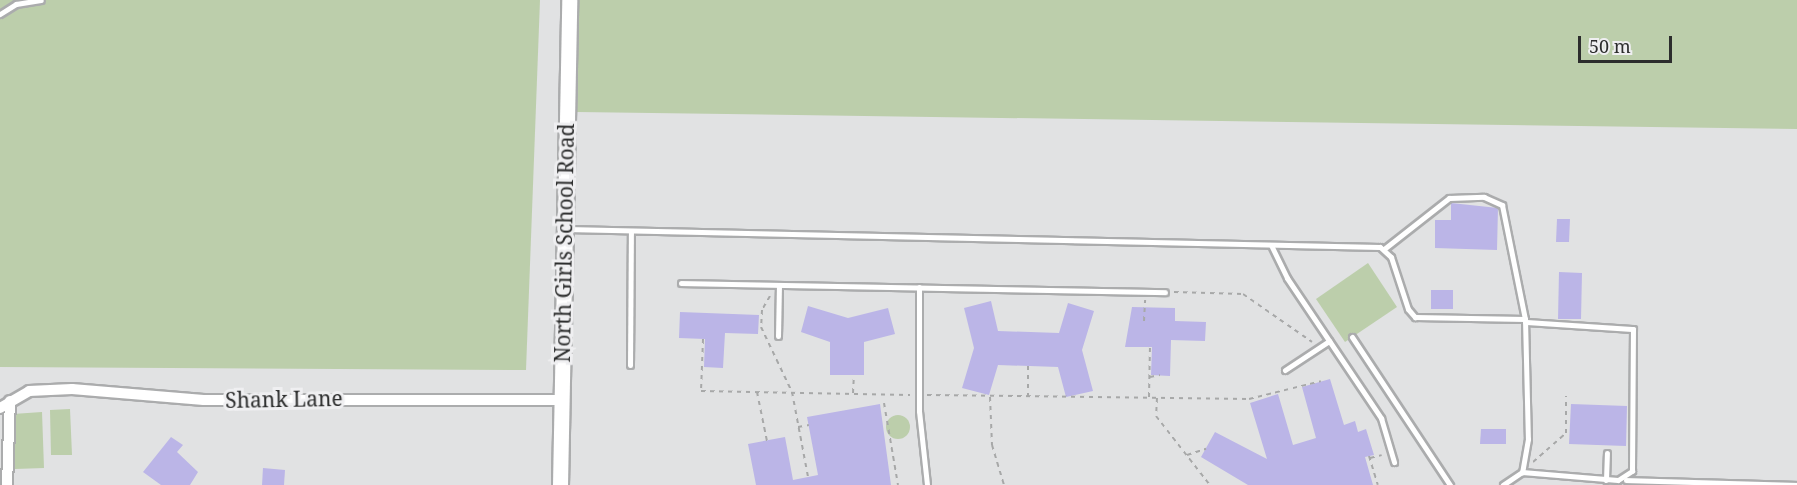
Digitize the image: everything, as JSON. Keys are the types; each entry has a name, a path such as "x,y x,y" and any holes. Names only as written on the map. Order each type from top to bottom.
{"main road":[{"name":"North Girls School Road","path":"560,485 568,0"}],"street":[{"name":"Shank Lane","path":"0,408 10,400 29,391 72,390 204,400 561,400"},
{"path":"7,485 5,415 10,400"}],"lane":[{"path":"0,14 16,4 41,0"},
{"path":"564,229 1384,249 1409,234 1441,201 1466,195 1497,200 1517,264 1525,321 1528,447 1522,472"},
{"path":"630,365 631,231"},
{"path":"1271,245 1272,255 1381,418 1394,462"},
{"path":"1384,249 1415,317 1525,321 1633,329 1632,471 1618,480"},
{"path":"681,283 1165,292"},
{"path":"778,336 779,285"},
{"path":"920,287 919,395 927,485"},
{"path":"1352,337 1450,485"},
{"path":"1285,370 1329,341"},
{"path":"1606,480 1607,453"},
{"path":"1503,485 1522,472 1606,480 1796,485"}],"path":[{"path":"779,285 762,310 761,327 792,392 808,477"},
{"path":"1144,321 1145,291"},
{"path":"1165,292 1243,294 1302,339 1329,341"},
{"path":"703,339 702,391 1249,399 1321,381"},
{"path":"1149,398 1150,346"},
{"path":"1028,366 1028,397"},
{"path":"853,394 854,375"},
{"path":"1149,377 1160,375"},
{"path":"758,392 767,441"},
{"path":"1522,472 1566,433 1568,426 1566,396"},
{"path":"990,397 992,445 1004,485"},
{"path":"1157,398 1156,416 1210,485"},
{"path":"884,403 898,485"},
{"path":"798,427 809,425"},
{"path":"1187,455 1206,449"},
{"path":"1378,485 1369,457 1392,452"}],"green space":[{"path":"0,0 540,0 526,370 0,367"},
{"path":"579,0 1797,0 1797,129 577,112"},
{"path":"1368,263 1397,307 1345,342 1316,299"},
{"path":"70,409 72,455 51,455 50,410"},
{"path":"42,412 44,468 15,469 13,414"},
{"path":"898,415 907,418 910,427 907,436 898,439 889,436 886,427 889,418"}],"building":[{"path":"1451,203 1498,208 1497,250 1435,248 1435,220 1451,220"},
{"path":"1557,219 1570,219 1569,242 1556,242"},
{"path":"1559,272 1582,273 1581,319 1558,319"},
{"path":"1431,290 1453,290 1453,309 1431,309"},
{"path":"991,301 998,331 1059,333 1068,303 1094,311 1082,350 1093,391 1066,397 1058,367 998,365 989,395 962,388 974,348 964,308"},
{"path":"808,306 848,318 888,308 895,334 864,342 864,375 830,375 830,342 801,332"},
{"path":"1132,307 1175,308 1175,321 1206,322 1205,341 1171,340 1170,376 1151,375 1152,347 1125,347"},
{"path":"680,312 759,315 758,334 725,333 723,368 704,367 705,339 679,338"},
{"path":"1330,379 1344,425 1355,421 1358,432 1366,429 1374,455 1365,457 1373,485 1248,485 1201,457 1215,432 1267,459 1250,403 1278,394 1293,445 1316,438 1302,387"},
{"path":"880,404 891,485 756,485 748,444 785,437 793,480 818,475 807,417"},
{"path":"1571,404 1627,406 1626,446 1569,444"},
{"path":"1481,429 1506,429 1506,444 1480,444"},
{"path":"171,437 183,445 177,452 198,472 190,485 161,485 143,472"},
{"path":"263,468 285,470 284,485 262,485"}]}
